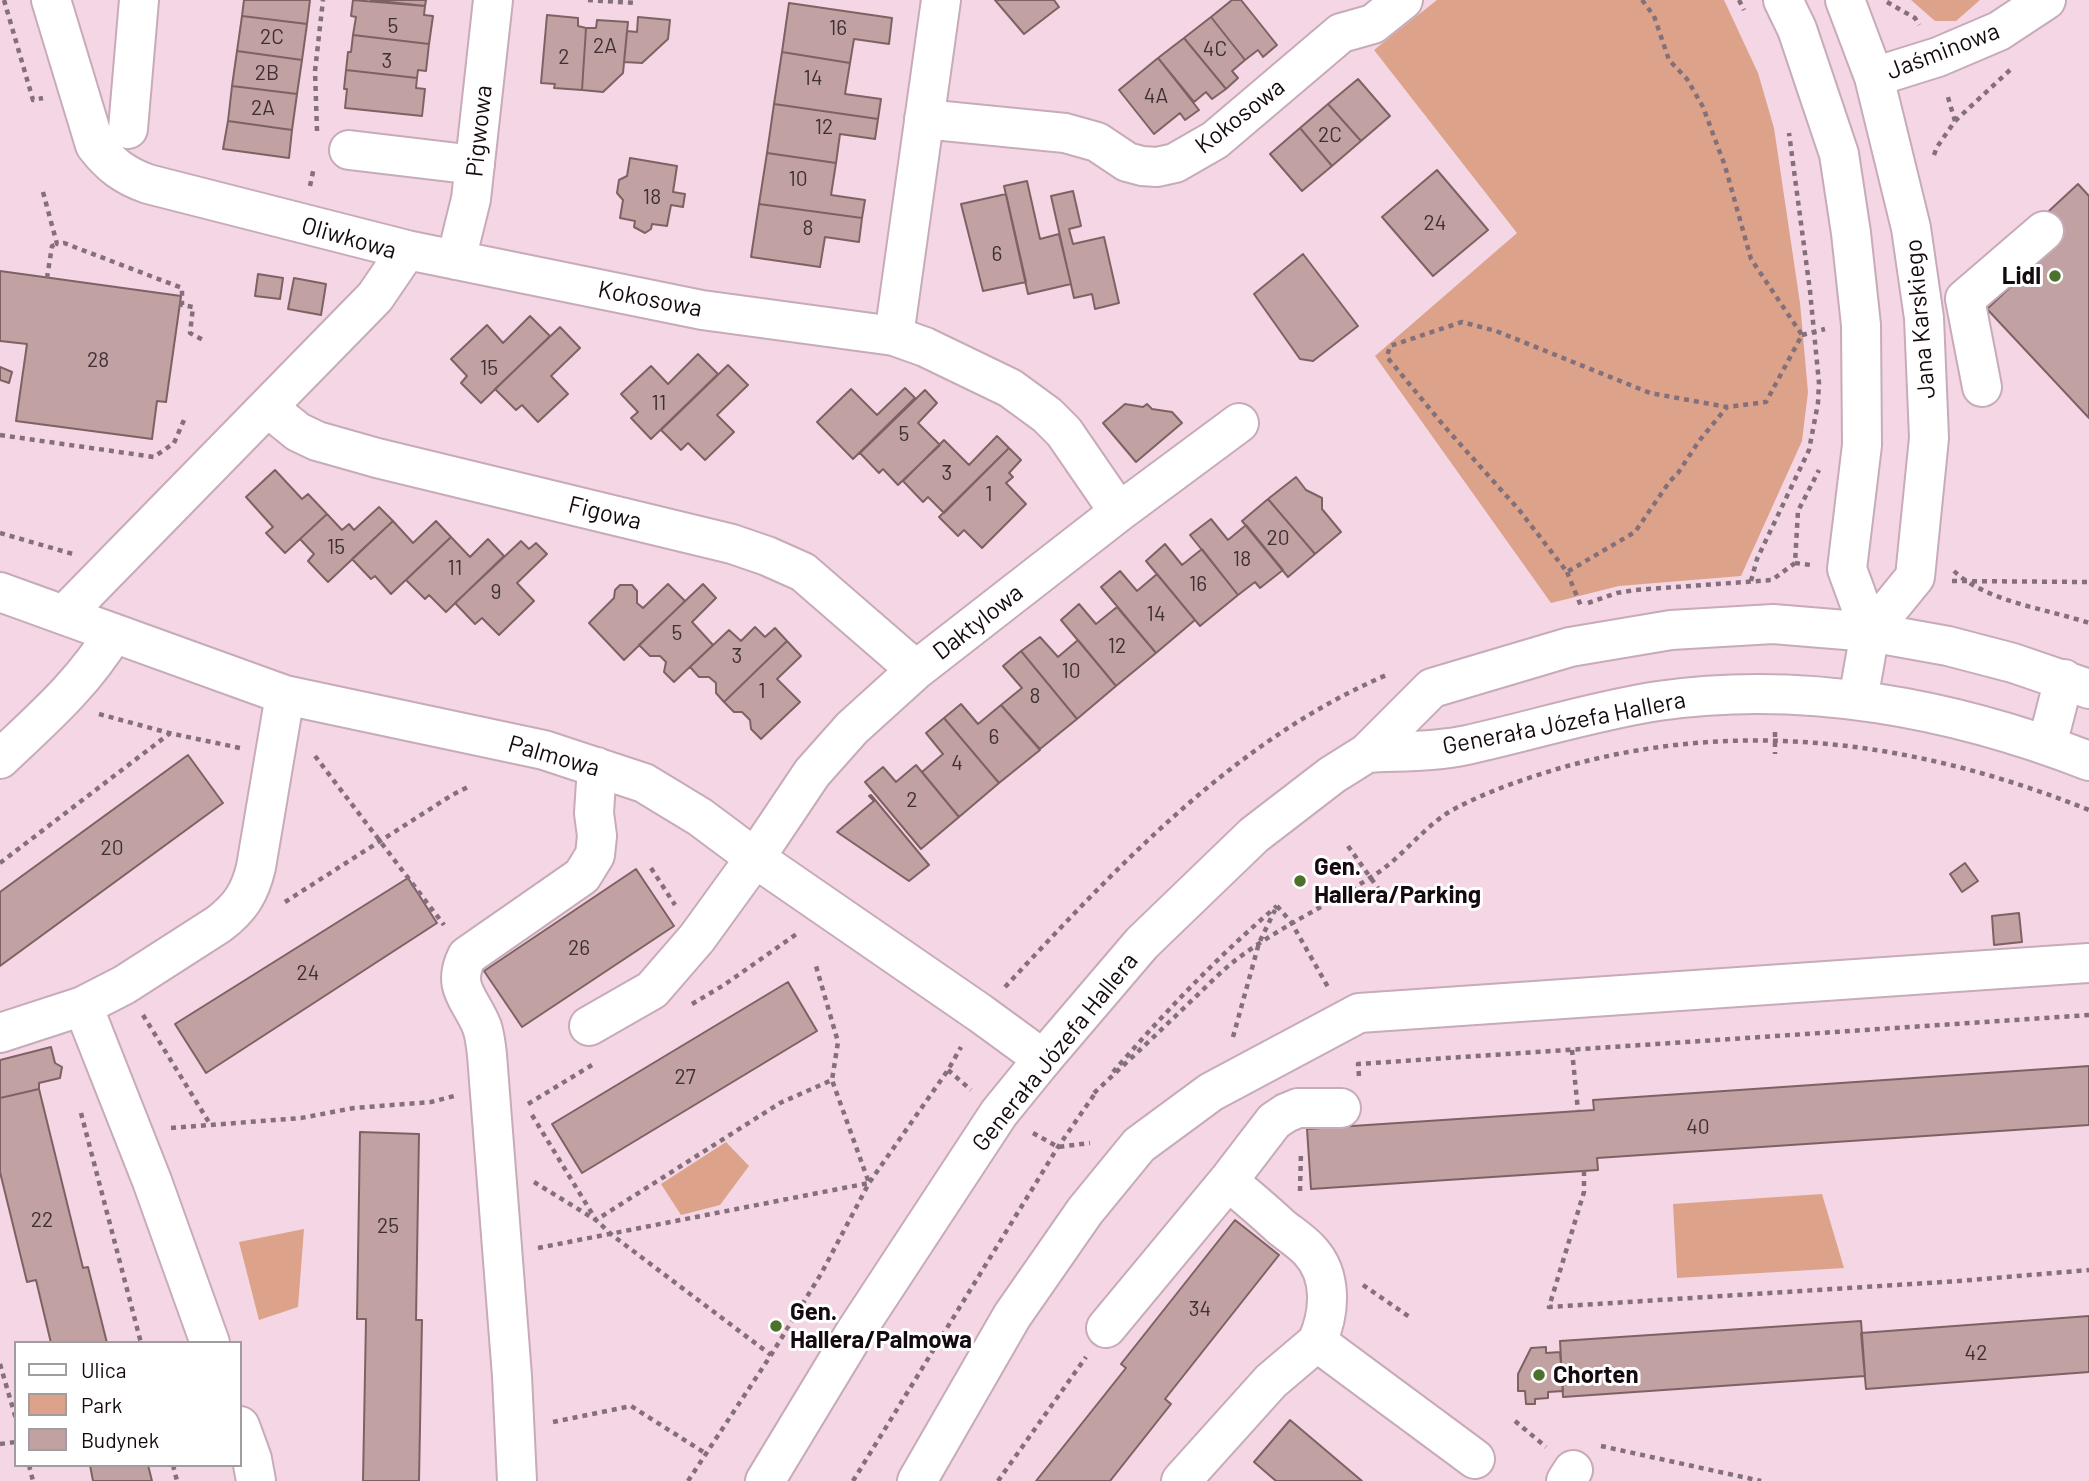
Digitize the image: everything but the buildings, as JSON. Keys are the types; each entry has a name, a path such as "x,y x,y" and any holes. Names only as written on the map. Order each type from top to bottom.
{"street":[{"name":"Oliwkowa","path":"51,0 95,145 107,161 121,172 148,184 407,250 375,297 65,614"},
{"path":"128,130 139,0"},
{"name":"Pigwowa","path":"456,260 471,199 493,0"},
{"path":"894,336 941,0"},
{"name":"Kokosowa","path":"924,119 1065,132 1097,142 1127,162 1157,167 1189,156 1223,134 1341,33 1373,24 1403,0"},
{"path":"1783,0 1797,29 1839,154 1851,233 1861,325 1862,445 1847,569 1870,632"},
{"name":"Jana Karskiego","path":"1845,0 1874,77 1911,228 1924,318 1929,438 1915,577 1870,632 1858,700"},
{"name":"Jaśminowa","path":"1874,77 1938,57 1999,31 2046,0"},
{"path":"327,151 475,165"},
{"path":"1851,233 1911,228"},
{"path":"1982,387 1965,299 2044,231"},
{"name":"Kokosowa","path":"407,250 702,310 894,336 958,362 1010,388 1033,404 1064,432 1119,512"},
{"name":"Figowa","path":"272,404 282,419 298,432 317,441 732,544 767,556 803,572 916,670"},
{"name":"Daktylowa","path":"589,1026 652,990 697,938 812,773 852,728 916,670 1119,512 1239,424"},
{"name":"Palmowa","path":"0,592 285,695 544,750 644,783 701,817 755,858 1043,1059"},
{"name":"Generała Józefa Hallera","path":"765,1481 854,1334 999,1113 1043,1059 1142,943 1254,835 1332,775 1367,753 1432,688 1570,647 1671,630 1773,624 1870,632 1957,649 2077,684"},
{"path":"0,759 59,703 98,659 113,634"},
{"path":"2047,745 2077,684"},
{"name":"Generała Józefa Hallera","path":"1367,753 1464,746 1580,716 1658,701 1774,693 1858,700 1923,711 2047,745 2089,761"},
{"path":"0,1033 83,1006 124,985 231,914 248,893 256,867 285,695"},
{"path":"517,1481 516,1430 490,1087 483,1029 460,984 460,970 467,956 582,876 595,855 597,767"},
{"path":"917,1481 1012,1317 1086,1211 1139,1145 1211,1092 1359,1013 2089,963"},
{"path":"83,1006 152,1181 209,1341"},
{"path":"1096,1342 1274,1121 1286,1113 1302,1108 1341,1108"},
{"path":"1181,1481 1271,1381 1317,1342 1328,1312 1320,1264 1298,1241 1228,1181"},
{"path":"1317,1342 1475,1459"},
{"path":"242,1432 252,1459 256,1481"}],"path":[{"path":"4,0 33,100 45,97"},
{"path":"307,197 327,151 316,71 323,0"},
{"path":"588,0 635,4"},
{"path":"1642,0 1654,16 1670,60 1687,79 1703,107 1725,166 1751,259 1802,335"},
{"path":"1739,0 1749,19"},
{"path":"1955,121 2020,61"},
{"path":"1751,625 1753,568 1809,450 1814,435 1819,383 1789,128"},
{"path":"43,192 57,244"},
{"path":"47,278 51,246 64,243 182,288 182,305 193,307 190,333 205,341"},
{"path":"1581,606 1567,572 1520,511 1387,357 1390,346 1462,321 1496,331 1650,393 1727,407 1766,402 1802,335"},
{"path":"1802,335 1828,327 1830,340"},
{"path":"1567,572 1635,532 1699,441 1727,407"},
{"path":"0,435 154,457 174,443 184,420"},
{"path":"1772,580 1794,563 1798,510 1821,465"},
{"path":"0,533 76,555"},
{"path":"2089,582 1965,582 2002,598 2089,623"},
{"path":"59,703 169,733 269,754 276,748"},
{"path":"0,863 169,733"},
{"path":"1094,1093 1235,960 1292,922 1336,900 1397,859 1436,819 1534,776 1582,762 1642,749 1699,742 1751,739 1839,745 1894,753 1986,774 2089,810"},
{"path":"316,756 467,956"},
{"path":"280,906 468,787"},
{"path":"1348,846 1385,898"},
{"path":"1277,906 1292,922 1345,1021 1358,1064 1359,1092 1341,1108"},
{"path":"1231,1042 1259,943 1277,906"},
{"path":"853,1481 1094,1093 1159,1019 1218,958 1277,906"},
{"path":"816,966 838,1042 832,1080 869,1183"},
{"path":"124,985 210,1124"},
{"path":"688,1481 821,1274 869,1183 948,1070 980,1013"},
{"path":"1358,1064 2089,1015"},
{"path":"1572,1050 1578,1111"},
{"path":"948,1070 999,1113 1058,1147 1096,1142"},
{"path":"596,1220 780,1103 832,1080"},
{"path":"132,1132 301,1118 354,1108 431,1102 490,1087"},
{"path":"79,1105 140,1341"},
{"path":"526,1105 596,1220"},
{"path":"1298,1241 1302,1108"},
{"path":"1584,1171 1584,1192 1549,1307 2089,1270"},
{"path":"547,1247 869,1183"},
{"path":"572,1207 596,1220 612,1235 771,1355"},
{"path":"998,1481 1096,1342"},
{"path":"0,1364 14,1412"},
{"path":"516,1430 631,1406 705,1453"},
{"path":"1515,1421 1544,1445 1572,1460 1761,1481"}],"green space":[{"path":"1437,0 1724,0 1758,73 1774,128 1800,303 1808,392 1802,441 1741,576 1619,586 1551,603 1375,356 1517,233 1374,50"},
{"path":"1911,0 1980,0 1956,21 1935,21"},
{"path":"726,1142 749,1166 720,1205 681,1215 661,1184"},
{"path":"1822,1194 1844,1268 1677,1278 1673,1204"},
{"path":"304,1229 298,1307 259,1320 239,1242"}],"place":[{"name":"Lidl","path":"2055,276"},
{"name":"Gen. Hallera/Parking","path":"1300,881"},
{"name":"Gen. Hallera/Palmowa","path":"776,1326"},
{"name":"Chorten","path":"1539,1375"}]}
